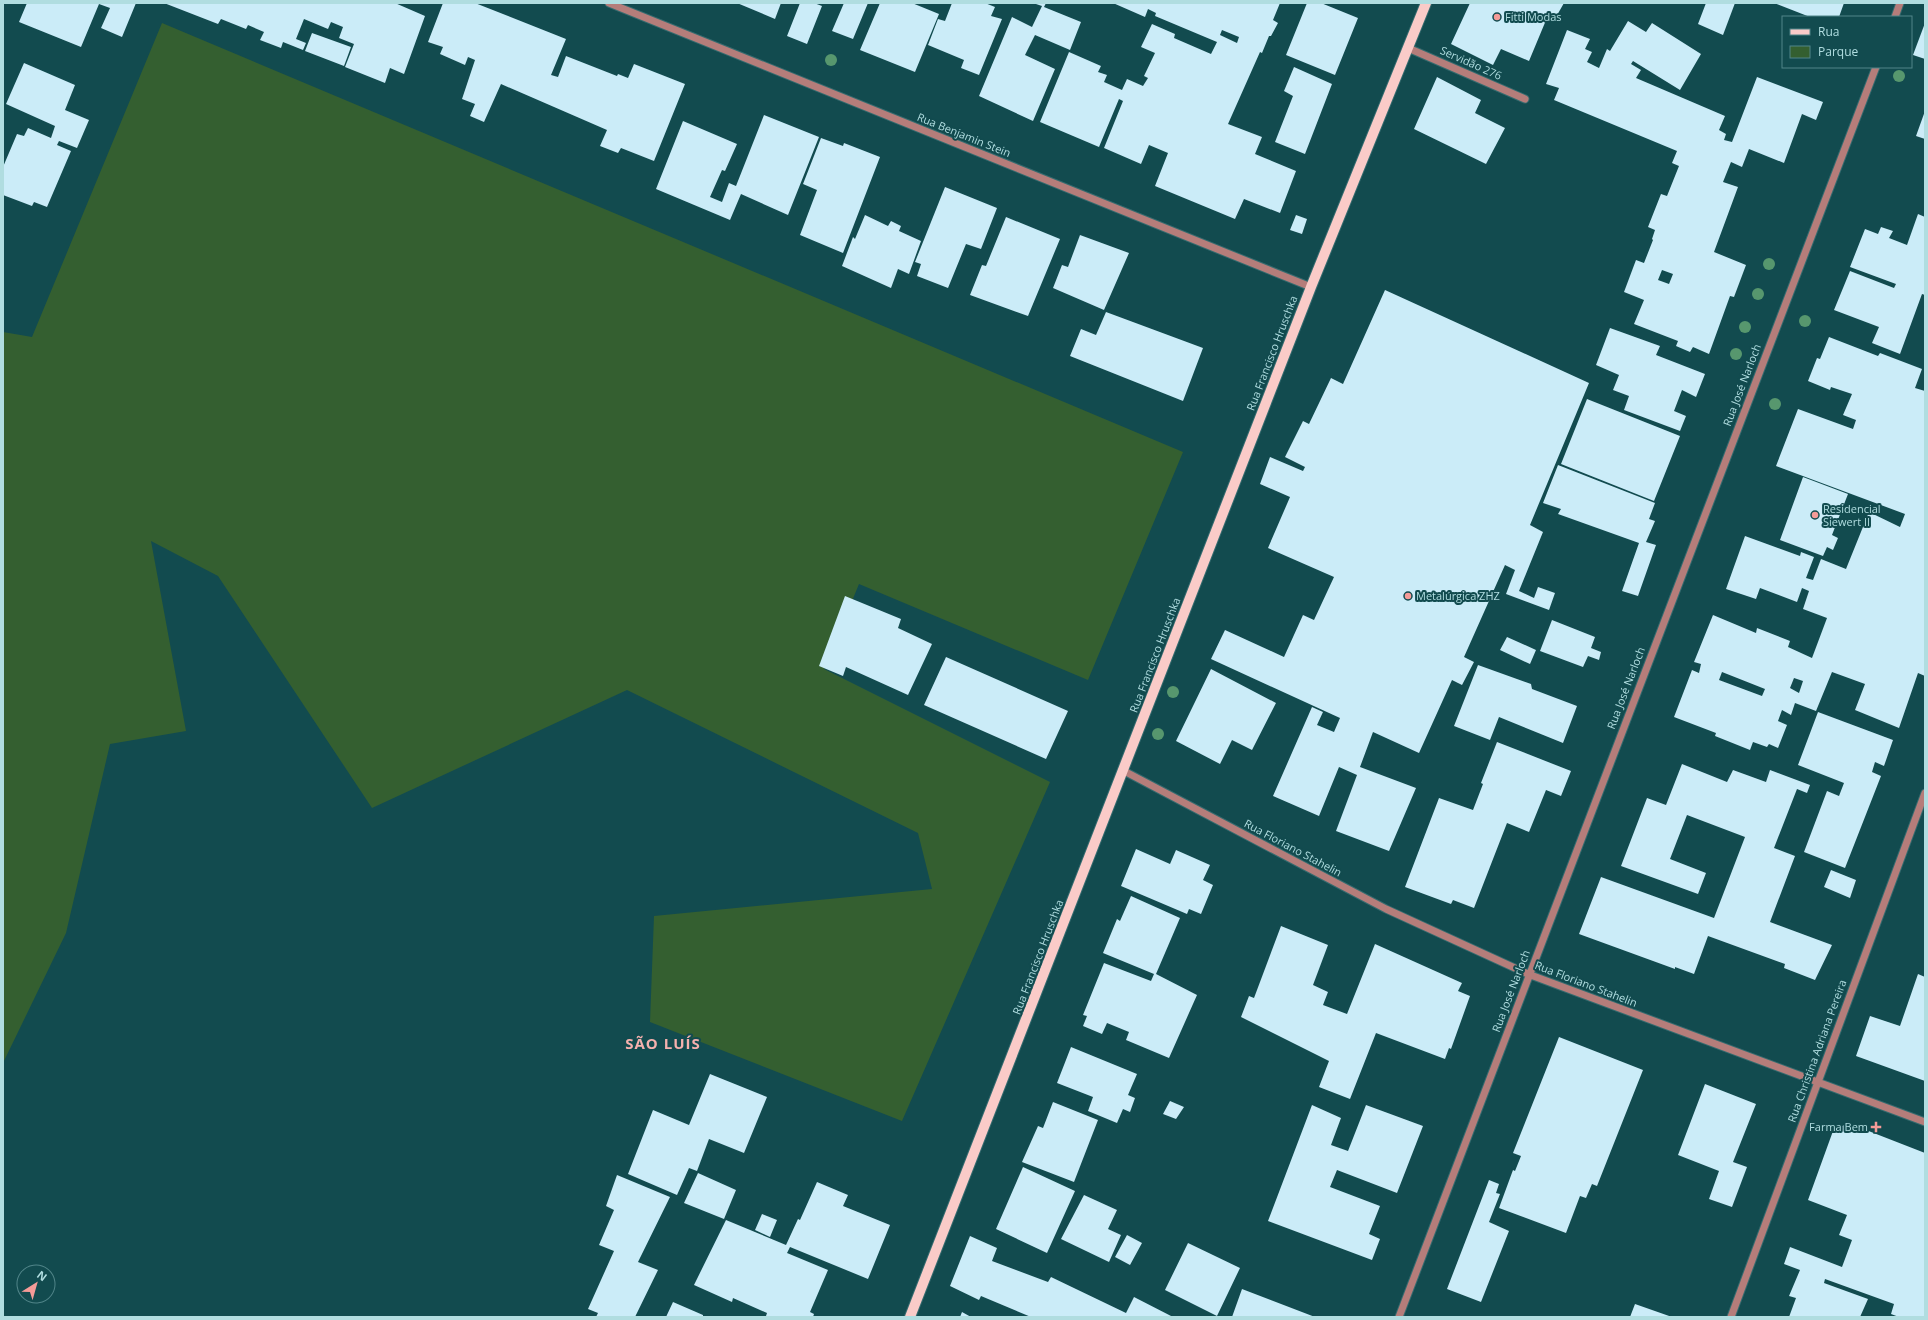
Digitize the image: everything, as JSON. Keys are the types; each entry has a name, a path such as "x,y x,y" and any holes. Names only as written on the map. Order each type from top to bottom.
{"main road":[{"name":"Rua Francisco Hruschka","path":"910,1317 1124,771 1311,287 1426,3"}],"street":[{"name":"Rua Benjamin Stein","path":"609,3 1311,287"},
{"path":"1895,16 1900,3"},
{"name":"Servidão 276","path":"1408,48 1525,99"},
{"name":"Rua José Narloch","path":"1399,1317 1528,974 1876,68"},
{"name":"Rua Floriano Stahelin","path":"1124,771 1386,909 1528,974 1925,1122"},
{"name":"Rua Christina Adriana Pereira","path":"1731,1317 1925,793"}],"green space":[{"path":"162,23 1183,452 1088,680 859,584 824,669 1050,782 902,1121 650,1022 654,916 932,889 918,833 627,690 372,808 218,576 151,541 186,731 110,744 66,933 3,1063 3,332 32,337"}],"building":[{"path":"27,3 136,3 122,37 101,28 110,8 99,4 81,47 19,22"},
{"path":"164,3 395,3 425,16 404,74 390,68 385,83 345,67 354,44 339,38 343,27 331,22 328,29 304,19 296,39 306,43 303,50 283,42 281,48 260,40 264,32 248,25 246,29 221,19 218,24"},
{"path":"443,3 475,3 566,39 551,75 558,77 566,56 617,76 618,74 628,78 634,64 685,84 654,161 621,148 618,153 600,146 607,130 501,84 484,122 470,116 475,104 462,99 475,60 468,57 465,65 440,54 443,47 428,42"},
{"path":"737,3 781,3 775,19"},
{"path":"800,3 814,3 822,6 807,44 787,36"},
{"path":"844,3 868,3 853,39 832,31"},
{"path":"880,3 912,3 939,14 915,72 860,50"},
{"path":"952,3 985,3 995,7 991,16 1002,19 979,75 961,68 964,60 928,45 938,19 945,21"},
{"path":"1033,3 1046,3 1044,7 1081,22 1070,50 1035,35 1025,55 1055,69 1033,121 979,96 1012,17 1032,27 1042,6"},
{"path":"1113,3 1280,3 1273,20 1278,23 1271,36 1269,36 1262,53 1260,52 1228,124 1262,137 1255,154 1296,171 1280,213 1244,199 1235,219 1155,186 1168,153 1149,145 1141,164 1104,148 1123,101 1119,99 1099,147 1040,122 1069,52 1101,66 1098,72 1107,75 1104,82 1122,90 1127,79 1143,86 1148,78 1144,76 1155,53 1141,47 1152,24 1175,34 1174,38 1211,54 1217,42 1155,16 1156,13 1148,9 1145,17","holes":["1222,30 1239,37 1237,43 1220,35"]},
{"path":"1307,3 1321,3 1358,18 1335,75 1286,55"},
{"path":"1470,3 1564,3 1556,17 1549,13 1529,61 1501,49 1493,65 1451,44"},
{"path":"1706,3 1735,3 1723,35 1698,24"},
{"path":"1774,3 1844,3 1839,16 1807,16"},
{"path":"1628,21 1646,32 1652,23 1701,54 1680,90 1633,61 1631,64 1641,70 1636,78 1725,116 1719,130 1726,134 1724,140 1732,142 1757,77 1823,102 1816,120 1802,114 1784,163 1749,149 1742,167 1731,162 1723,182 1738,187 1714,252 1746,265 1734,297 1730,296 1709,354 1693,347 1690,352 1676,346 1678,341 1634,324 1644,300 1624,292 1636,260 1644,263 1653,240 1655,230 1648,227 1661,194 1667,196 1679,166 1672,163 1677,151 1554,100 1559,88 1546,84 1567,30 1590,39 1585,49 1592,52 1587,62 1599,68 1607,49 1610,51","holes":["1662,270 1673,274 1669,284 1658,280"]},
{"path":"1925,23 1925,59 1913,55"},
{"path":"312,33 351,47 344,66 305,51"},
{"path":"24,63 75,85 65,110 89,120 77,148 59,141 57,145 71,151 47,207 34,202 32,206 3,195 3,167 17,134 24,136 28,128 51,138 55,126 6,104"},
{"path":"1294,67 1332,84 1305,154 1275,142 1293,96 1284,91"},
{"path":"1437,77 1481,100 1475,113 1505,128 1486,164 1414,129"},
{"path":"1925,111 1925,139 1916,136"},
{"path":"764,115 819,137 788,215 741,194 730,220 656,189 683,121 737,144 725,171 722,170 710,197 722,202 729,183 736,186"},
{"path":"821,138 843,146 844,143 880,157 843,253 800,235 817,190 803,184"},
{"path":"945,187 997,208 981,249 966,244 948,288 917,276 921,264 915,262"},
{"path":"1918,214 1925,217 1925,295 1922,294 1900,354 1872,343 1879,327 1834,310 1850,271 1894,288 1896,284 1850,267 1865,229 1878,234 1881,227 1893,231 1889,238 1907,245"},
{"path":"865,215 888,226 891,221 901,226 899,231 921,241 909,274 898,269 891,288 842,266 853,237 855,239"},
{"path":"1296,215 1307,219 1302,234 1290,230"},
{"path":"1006,217 1060,239 1028,316 970,295 982,265 986,266"},
{"path":"1080,235 1129,253 1104,310 1053,288 1062,265 1068,267"},
{"path":"1385,290 1589,383 1530,525 1543,532 1519,591 1534,598 1538,587 1555,593 1549,610 1506,594 1515,570 1505,565 1464,657 1474,662 1462,685 1452,680 1419,753 1373,732 1360,767 1416,788 1389,851 1336,831 1357,775 1339,767 1319,816 1273,796 1312,707 1323,712 1317,725 1334,732 1340,718 1211,659 1225,630 1284,657 1303,615 1314,620 1334,577 1268,548 1290,497 1260,484 1270,457 1303,471 1305,467 1285,457 1303,421 1309,424 1331,378 1343,384"},
{"path":"1106,312 1203,348 1183,401 1070,356 1081,329 1096,335"},
{"path":"1610,328 1660,346 1656,355 1705,374 1696,397 1682,390 1674,411 1686,416 1680,431 1624,410 1629,396 1613,390 1619,375 1596,365"},
{"path":"1829,337 1878,356 1880,353 1922,369 1915,388 1925,391 1925,676 1918,673 1899,728 1855,710 1865,684 1832,672 1816,711 1795,703 1791,715 1782,710 1778,721 1787,725 1778,748 1769,744 1767,747 1753,742 1750,750 1715,736 1716,733 1674,717 1692,670 1699,673 1701,664 1694,662 1713,615 1756,633 1757,628 1790,641 1788,647 1812,658 1827,618 1803,609 1809,591 1802,588 1797,602 1760,588 1756,599 1726,589 1745,536 1800,556 1801,552 1814,557 1806,578 1813,580 1821,559 1846,569 1869,512 1900,527 1905,514 1776,466 1798,409 1853,429 1856,420 1843,415 1852,394 1831,387 1830,390 1808,381 1817,358 1820,359","holes":["1722,672 1765,689 1762,696 1719,680","1794,678 1803,681 1799,693 1790,688"]},
{"path":"1587,399 1680,436 1654,501 1561,464"},
{"path":"1558,465 1655,503 1649,519 1655,521 1646,542 1656,545 1638,596 1622,591 1639,543 1558,514 1561,509 1543,503"},
{"name":"Residencial Siewert II","path":"1803,477 1848,494 1832,535 1838,538 1833,550 1827,547 1823,556 1780,540"},
{"path":"845,596 901,619 898,628 932,644 908,695 846,667 843,676 819,666"},
{"path":"1552,620 1595,637 1591,648 1601,652 1599,660 1588,656 1583,667 1540,651"},
{"path":"1507,637 1536,650 1530,664 1500,650"},
{"path":"946,657 1068,711 1046,759 924,705"},
{"path":"1478,665 1531,684 1532,689 1577,706 1563,743 1499,717 1490,740 1454,726"},
{"path":"1211,669 1276,703 1252,750 1232,740 1220,764 1176,741"},
{"path":"1818,712 1893,740 1884,766 1875,762 1872,772 1881,776 1845,868 1804,852 1827,791 1839,796 1844,783 1798,765"},
{"path":"1497,742 1571,771 1561,796 1546,790 1529,832 1507,823 1474,908 1453,900 1451,904 1405,887 1439,798 1473,810 1483,784 1481,783"},
{"path":"1682,764 1727,782 1733,770 1766,782 1770,770 1810,785 1807,793 1797,789 1774,848 1795,856 1770,922 1832,945 1815,980 1784,968 1785,964 1708,936 1694,974 1675,967 1675,969 1579,934 1601,877 1714,918 1745,837 1687,815 1670,859 1706,873 1698,894 1621,866 1647,798 1666,805"},
{"path":"1136,849 1170,864 1176,850 1210,865 1203,880 1213,885 1201,914 1189,909 1187,914 1121,886"},
{"path":"1831,870 1856,880 1850,898 1824,887"},
{"path":"1131,896 1180,918 1156,974 1197,995 1169,1058 1126,1040 1129,1032 1107,1023 1102,1034 1083,1026 1087,1016 1083,1015 1104,963 1151,981 1154,974 1103,953 1117,919 1120,921"},
{"path":"1281,926 1328,945 1313,985 1328,992 1323,1005 1347,1014 1375,944 1462,983 1458,991 1470,996 1451,1049 1449,1048 1445,1059 1376,1033 1350,1099 1319,1087 1329,1061 1241,1017 1249,996 1254,998"},
{"path":"1918,974 1925,977 1925,1081 1856,1056 1870,1016 1900,1026"},
{"path":"1559,1037 1643,1070 1597,1186 1592,1184 1586,1198 1580,1196 1566,1233 1499,1208 1513,1170 1515,1171 1521,1156 1513,1153"},
{"path":"1071,1047 1137,1074 1128,1095 1135,1098 1130,1112 1123,1109 1117,1123 1088,1111 1093,1097 1057,1083"},
{"path":"710,1074 767,1097 744,1153 709,1139 697,1171 689,1168 677,1195 628,1174 653,1110 689,1125"},
{"path":"1705,1084 1756,1104 1733,1162 1747,1167 1732,1207 1709,1199 1719,1171 1678,1155"},
{"path":"1170,1101 1184,1107 1176,1119 1163,1114"},
{"path":"1053,1102 1098,1120 1074,1182 1022,1162 1038,1126 1043,1128"},
{"path":"1312,1105 1341,1118 1331,1145 1348,1151 1366,1105 1423,1126 1397,1193 1337,1170 1330,1187 1380,1206 1369,1234 1380,1239 1372,1260 1268,1221"},
{"path":"1848,1123 1925,1153 1925,1317 1899,1317 1891,1314 1894,1304 1825,1279 1824,1283 1868,1299 1860,1317 1789,1317 1796,1298 1789,1296 1800,1270 1784,1264 1790,1247 1842,1267 1852,1240 1839,1235 1847,1215 1808,1200 1833,1131"},
{"path":"1023,1167 1075,1191 1047,1253 996,1229"},
{"path":"698,1173 736,1190 724,1219 684,1203"},
{"path":"617,1175 670,1197 638,1262 658,1270 635,1317 596,1317 598,1313 588,1309 614,1251 599,1245 614,1210 606,1206"},
{"path":"1489,1180 1499,1184 1496,1193 1500,1194 1489,1222 1509,1231 1481,1302 1447,1289"},
{"path":"817,1182 848,1195 843,1206 890,1225 868,1279 790,1247 787,1253 828,1270 810,1312 814,1314 813,1317 769,1317 766,1316 767,1313 733,1298 732,1302 694,1285 726,1220 786,1245 798,1219 800,1220"},
{"path":"1084,1195 1117,1210 1108,1229 1121,1235 1109,1262 1061,1239"},
{"path":"762,1214 777,1220 770,1237 755,1230"},
{"path":"1127,1235 1142,1243 1130,1265 1115,1257"},
{"path":"970,1236 997,1248 992,1261 1048,1282 1051,1277 1126,1313 1134,1297 1173,1317 1031,1317 981,1296 979,1300 950,1286"},
{"path":"1188,1243 1240,1268 1217,1316 1165,1290"},
{"path":"1242,1289 1315,1317 1232,1317"},
{"path":"673,1302 703,1315 703,1317 666,1317"},
{"path":"1635,1304 1672,1317 1630,1317"},
{"path":"962,1312 971,1317 960,1317"}],"place":[{"name":"Fitti Modas","path":"1497,17"},
{"name":"Residencial Siewert II","path":"1815,515"},
{"name":"Metalúrgica ZHZ","path":"1408,596"},
{"name":"Farma Bem","path":"1876,1127"}],"district":[{"name":"SÃO LUÍS","path":"663,1044"}]}
